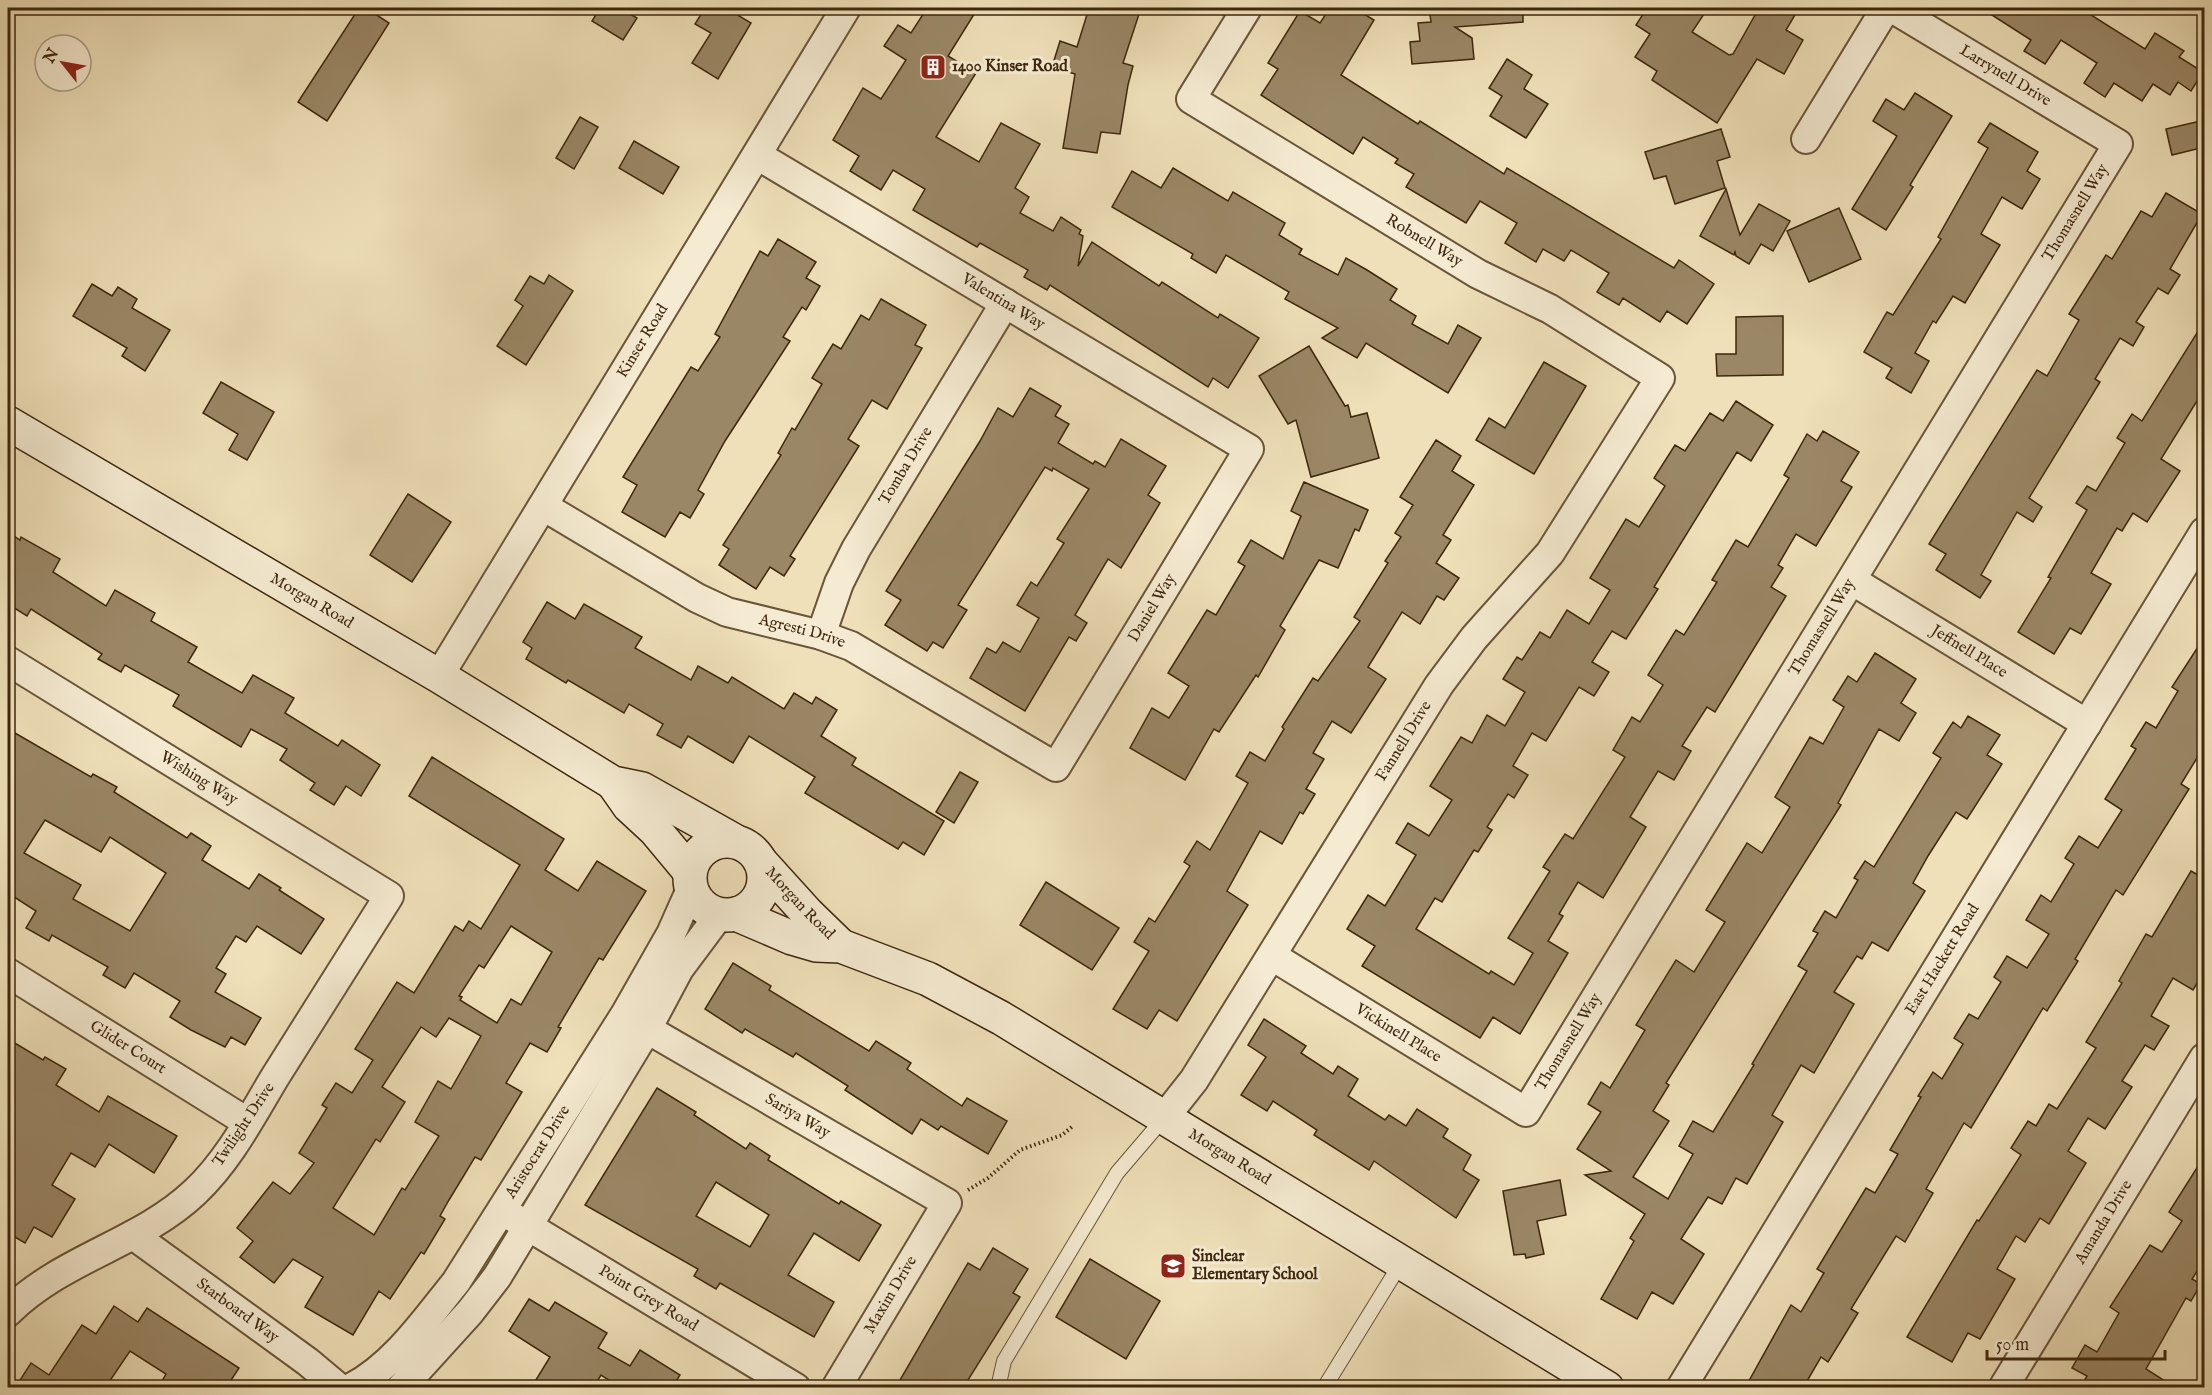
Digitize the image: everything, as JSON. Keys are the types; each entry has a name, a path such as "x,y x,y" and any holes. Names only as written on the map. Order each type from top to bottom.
{"street":[{"name":"Kinser Road","path":"439,676 846,8"},
{"name":"Robnell Way","path":"1247,8 1191,99 1478,274 1550,309 1660,378"},
{"path":"1806,139 1886,8"},
{"name":"Larrynell Drive","path":"1892,8 2118,144"},
{"name":"Thomasnell Way","path":"1526,1112 2118,144"},
{"name":"Valentina Way","path":"757,154 1249,448"},
{"name":"Tomba Drive","path":"821,634 839,583 856,549 1005,303"},
{"name":"Fannell Drive","path":"1164,1118 1194,1080 1439,685 1474,638 1550,553 1660,378"},
{"name":"Morgan Road","path":"8,423 439,676 613,783 642,789 733,840"},
{"name":"Daniel Way","path":"1056,767 1249,448"},
{"name":"Agresti Drive","path":"543,506 697,598 727,612 821,634 881,661 1056,767"},
{"name":"East Hackett Road","path":"1681,1388 2205,532"},
{"name":"Jeffnell Place","path":"1853,580 2087,724"},
{"name":"Wishing Way","path":"8,662 389,896"},
{"name":"Morgan Road","path":"613,783 628,806 655,830 690,881"},
{"path":"733,840 754,852 760,861 764,872 760,893 754,903 728,914 702,906 690,881 693,861 705,848 721,841 733,840"},
{"name":"Morgan Road","path":"760,861 808,914 841,946"},
{"name":"Aristocrat Drive","path":"351,1388 372,1377 456,1282 626,1013 674,928 690,881"},
{"name":"Twilight Drive","path":"12,1301 54,1274 133,1235 169,1213 195,1192 230,1151 389,896"},
{"name":"Morgan Road","path":"728,914 816,945 841,946 938,985 1001,1018 1607,1388"},
{"name":"Aristocrat Drive","path":"401,1388 470,1312 497,1277 646,1029 679,969 728,914"},
{"name":"Vickinell Place","path":"1272,956 1526,1112"},
{"name":"Glider Court","path":"8,973 248,1122"},
{"name":"Sariya Way","path":"646,1029 947,1203"},
{"name":"Amanda Drive","path":"2003,1388 2205,1058"},
{"name":"Maxim Drive","path":"836,1388 947,1203"},
{"name":"Point Grey Road","path":"501,1211 796,1388"},
{"name":"Starboard Way","path":"133,1235 308,1362 339,1388"}],"lane":[{"path":"998,1388 1004,1361 1117,1173 1164,1118"},
{"path":"1324,1388 1401,1263"}],"path":[{"path":"947,1203 988,1178 1020,1150 1062,1135 1073,1126"}],"building":[{"path":"359,8 366,8 389,23 327,121 298,102"},
{"path":"600,8 620,8 637,18 623,40 592,21"},
{"path":"705,8 726,8 751,23 718,79 692,63 711,33 695,24"},
{"path":"927,8 978,8 948,56 976,73 936,137 979,162 1001,123 1040,144 1015,188 1029,197 1020,213 1053,231 1061,217 1081,230 1079,234 1083,236 1078,266 1092,242 1159,286 1162,282 1218,318 1220,314 1259,338 1228,388 1213,378 1208,387 1050,285 1047,290 1024,277 1028,270 980,243 977,247 913,210 925,189 893,170 881,190 850,171 859,156 833,140 863,88 881,99 906,60 884,46 898,25 911,33"},
{"path":"1089,8 1141,8 1123,63 1133,66 1120,134 1101,132 1097,153 1063,148 1075,74 1052,67 1060,41 1077,47"},
{"path":"1330,8 1354,8 1374,20 1341,75 1418,124 1420,121 1504,174 1507,168 1674,268 1679,260 1714,284 1687,324 1667,311 1660,322 1623,298 1619,305 1597,292 1609,273 1571,250 1564,261 1543,249 1536,262 1505,243 1517,223 1480,201 1466,223 1406,187 1414,174 1395,163 1398,159 1363,137 1353,154 1261,95 1278,69 1268,63 1300,11 1320,23"},
{"path":"1429,8 1523,8 1523,22 1455,27 1472,38 1474,59 1412,64 1410,42 1420,41 1418,23 1431,22"},
{"path":"1647,8 1708,8 1692,32 1729,55 1733,54 1759,8 1799,8 1786,30 1803,40 1784,74 1757,59 1717,123 1652,80 1657,71 1635,57 1650,34 1636,25"},
{"path":"1981,8 2080,8 2145,49 2155,33 2184,51 2179,57 2203,72 2191,91 2178,82 2170,95 2153,84 2142,101 2114,83 2105,97 2084,83 2097,63 2061,40 2045,64 2024,51 2031,40"},
{"path":"1507,59 1532,75 1524,89 1548,104 1526,138 1490,116 1502,96 1489,88"},
{"path":"1915,93 1952,116 1910,185 1913,187 1886,230 1852,209 1897,136 1873,121 1886,99 1904,110"},
{"path":"580,117 598,127 574,169 556,158"},
{"path":"2205,120 2205,147 2172,155 2166,129"},
{"path":"1990,123 2038,152 2027,171 2040,179 2022,209 2002,197 1981,234 2000,245 1965,303 1953,296 1936,323 1933,321 1915,353 1929,361 1911,393 1886,378 1892,368 1864,352 1887,312 1893,315 1941,239 1938,237 1988,148 1978,142"},
{"path":"1721,129 1730,157 1717,161 1725,188 1675,204 1666,176 1654,179 1645,152"},
{"path":"634,141 679,167 663,194 619,168"},
{"path":"1173,168 1228,201 1233,192 1285,223 1279,235 1302,249 1299,254 1338,275 1346,258 1397,289 1390,300 1416,316 1412,324 1448,344 1458,325 1481,338 1448,393 1366,343 1357,358 1322,338 1338,328 1285,299 1289,292 1226,255 1216,273 1191,258 1193,254 1112,207 1132,171 1161,188"},
{"path":"1726,189 1740,235 1759,204 1790,221 1773,251 1761,244 1749,264 1736,256 1735,252 1734,255 1700,236"},
{"path":"2166,193 2202,214 2170,269 2180,275 2168,294 2158,288 2136,322 2144,327 2133,346 2120,338 2095,379 2100,382 2029,498 2042,507 2033,522 2017,512 1981,575 1991,581 1980,598 1936,570 1946,554 1929,544 2037,370 2047,376 2079,320 2069,314 2106,255 2112,259 2141,211 2152,217"},
{"path":"1839,208 1861,259 1809,282 1787,231"},
{"path":"778,239 816,262 806,278 820,286 806,310 802,307 783,337 790,341 725,441 698,490 704,494 690,518 680,512 665,537 622,512 637,485 623,477 691,367 698,371 720,337 715,334 760,251 768,256"},
{"path":"549,275 573,291 526,365 497,346 523,306 515,300 530,276 544,284"},
{"path":"92,284 112,296 118,287 137,299 132,308 170,330 145,371 122,356 127,348 73,316"},
{"path":"881,299 926,325 915,345 922,348 887,409 872,400 848,439 859,446 790,556 795,559 784,576 770,567 756,589 719,565 729,549 723,545 781,455 778,453 792,428 795,430 822,384 812,378 833,344 841,349 861,315 869,320"},
{"path":"1783,316 1783,375 1717,376 1716,354 1736,354 1736,317"},
{"path":"2205,320 2205,388 2161,459 2180,471 2147,522 2133,513 2122,531 2117,528 2091,573 2111,584 2081,634 2070,628 2054,654 2018,632 2051,578 2048,577 2087,510 2076,503 2087,486 2096,491 2125,443 2117,438 2132,414 2142,421"},
{"path":"1309,346 1345,406 1348,405 1351,417 1367,413 1379,458 1311,477 1296,420 1288,424 1259,376"},
{"path":"1544,362 1586,386 1534,474 1476,440 1489,418 1505,428"},
{"path":"221,382 274,412 247,460 229,450 238,434 203,413"},
{"path":"1030,388 1061,406 1055,416 1069,424 1058,443 1093,464 1095,461 1105,467 1121,439 1166,466 1148,495 1160,503 1121,568 1108,559 1075,615 1087,623 1076,641 1069,637 1025,711 970,678 987,648 996,653 1003,642 1020,652 1039,618 1017,605 1031,582 1037,586 1064,543 1057,539 1089,489 1053,468 1052,471 1045,467 958,605 967,610 943,648 933,642 927,651 885,625 901,600 886,591 980,441 998,408 1013,417"},
{"path":"1736,401 1773,425 1751,461 1737,452 1654,587 1658,589 1626,639 1612,631 1592,662 1609,672 1594,696 1579,687 1546,741 1532,733 1513,766 1528,775 1514,798 1508,794 1487,827 1492,830 1478,852 1474,850 1442,902 1435,898 1416,929 1489,974 1491,971 1514,985 1533,953 1508,938 1550,871 1543,867 1565,834 1573,839 1625,757 1613,750 1632,717 1640,722 1663,685 1648,675 1676,630 1684,635 1717,582 1712,580 1736,540 1748,547 1789,478 1784,475 1807,434 1817,441 1823,431 1859,452 1841,481 1852,487 1816,546 1796,534 1778,565 1783,568 1771,587 1786,596 1715,712 1707,707 1682,746 1691,751 1674,780 1658,771 1630,817 1646,827 1603,898 1578,882 1559,914 1563,916 1548,941 1568,953 1520,1034 1493,1017 1480,1038 1362,966 1375,946 1347,929 1368,895 1385,906 1416,855 1396,843 1408,823 1429,836 1452,800 1430,786 1461,737 1472,743 1487,715 1505,726 1525,692 1503,679 1517,657 1522,660 1540,632 1550,638 1567,610 1589,624 1610,590 1590,578 1626,519 1639,527 1665,486 1654,478 1675,445 1685,451 1710,413 1723,421"},
{"path":"1436,440 1461,456 1452,471 1474,485 1443,535 1451,540 1436,563 1459,578 1444,600 1437,596 1420,624 1402,612 1368,667 1386,679 1351,733 1332,721 1313,753 1324,759 1306,789 1315,794 1303,814 1300,812 1282,844 1260,831 1227,891 1248,905 1177,1021 1159,1010 1147,1029 1113,1009 1149,951 1134,942 1149,918 1155,922 1190,866 1184,862 1197,841 1210,850 1248,783 1236,776 1250,752 1265,761 1284,729 1282,727 1313,678 1318,681 1360,621 1354,617 1388,563 1385,561 1401,537 1395,533 1413,505 1400,497"},
{"path":"1304,482 1368,510 1359,531 1355,529 1338,568 1319,560 1280,626 1285,630 1258,677 1256,675 1219,732 1214,729 1185,780 1130,748 1152,708 1169,718 1189,686 1168,673 1207,610 1216,615 1245,566 1238,562 1251,540 1283,559 1301,516 1291,511"},
{"path":"408,494 451,522 412,582 370,555"},
{"path":"8,532 60,559 53,572 106,606 115,590 155,613 151,621 197,647 188,662 242,693 253,675 294,698 285,713 338,746 342,740 380,765 361,796 346,786 334,805 310,790 315,783 280,760 287,749 251,729 241,747 173,706 179,695 125,665 121,672 98,659 102,654 31,609 27,616 8,604"},
{"path":"547,602 575,619 584,604 642,637 635,648 691,680 698,666 728,683 732,677 784,709 794,693 812,704 816,697 837,710 821,736 856,758 852,765 944,821 924,855 903,842 898,849 805,793 815,777 749,736 733,763 688,736 681,748 657,735 663,724 629,704 624,713 568,680 566,683 526,659 532,648 523,642"},
{"path":"2205,636 2205,745 2181,784 2189,789 2123,895 2116,890 2075,959 2078,961 2047,1011 2043,1008 1971,1128 1964,1123 1926,1189 1933,1193 1905,1242 1896,1236 1851,1309 1858,1313 1828,1362 1821,1357 1803,1388 1745,1388 1791,1305 1801,1312 1824,1273 1817,1269 1866,1188 1875,1193 1898,1154 1890,1150 1921,1097 1918,1096 1933,1072 1942,1079 1963,1044 1954,1038 1969,1014 1978,1019 2001,982 1994,977 2007,956 2027,968 2049,934 2026,920 2041,895 2051,902 2074,864 2065,858 2079,836 2098,848 2122,810 2105,799 2136,749 2131,746 2146,722 2156,728 2178,691 2172,687"},
{"path":"1875,653 1916,679 1901,703 1916,713 1899,741 1879,729 1838,803 1841,805 1666,1083 1669,1085 1653,1111 1669,1121 1633,1177 1668,1199 1693,1154 1679,1146 1693,1121 1713,1132 1807,971 1798,966 1818,933 1813,931 1825,911 1836,918 1858,880 1854,878 1865,861 1874,867 1941,758 1933,753 1953,722 1961,728 1968,716 2000,735 1987,755 2002,764 1967,819 1956,812 1928,856 1913,883 1925,891 1888,951 1872,942 1862,959 1857,956 1834,992 1854,1004 1814,1073 1801,1065 1772,1115 1783,1122 1747,1184 1736,1178 1722,1204 1708,1197 1681,1239 1704,1254 1673,1304 1652,1292 1637,1319 1601,1299 1634,1241 1630,1238 1645,1214 1585,1175 1611,1171 1577,1149 1601,1112 1588,1104 1601,1082 1610,1088 1645,1030 1636,1025 1676,960 1694,972 1725,922 1706,910 1747,843 1762,853 1790,807 1775,797 1810,737 1823,744 1844,707 1833,700 1848,676 1857,682"},
{"path":"8,729 91,777 93,774 117,787 114,792 187,838 191,833 211,846 202,860 249,889 259,874 324,919 301,954 257,926 246,942 236,936 216,968 226,974 215,992 261,1018 245,1045 231,1037 225,1047 170,1017 180,1001 134,973 125,988 103,975 108,967 52,935 49,941 26,928 36,911 8,893","holes":["45,820 101,852 110,837 166,873 130,931 73,899 81,885 24,853"]},
{"path":"432,757 564,839 545,870 578,891 597,861 646,891 603,960 599,958 558,1027 561,1028 547,1052 530,1043 506,1083 522,1092 481,1160 475,1157 440,1216 445,1219 424,1254 421,1252 390,1299 379,1291 353,1335 305,1307 323,1277 293,1259 274,1283 240,1257 253,1241 237,1228 273,1182 290,1194 314,1163 299,1153 327,1108 322,1105 336,1083 352,1093 373,1060 355,1049 397,982 414,993 455,926 463,931 469,921 481,929 520,865 409,796","holes":["511,926 552,952 521,1005 511,999 497,1023 460,1000 462,997 459,996 479,965 484,968","449,1018 481,1036 451,1089 438,1081 415,1122 439,1136 405,1190 402,1188 374,1235 333,1208 376,1139 380,1142 405,1102 382,1087 421,1027 436,1037"]},
{"path":"960,772 978,782 954,823 936,812"},
{"path":"2191,871 2205,879 2205,970 2193,990 2173,978 2151,1016 2169,1026 2154,1050 2145,1045 2122,1081 2132,1087 2105,1129 2088,1118 2068,1151 2086,1163 2049,1224 2040,1218 2025,1242 2016,1236 1997,1269 2015,1279 1980,1339 1968,1333 1952,1362 1907,1337 1977,1220 1979,1221 2021,1155 2011,1148 2028,1121 2036,1126 2049,1104 2057,1109 2096,1048 2086,1042 2122,983 2119,981 2146,934 2152,937"},
{"path":"1046,882 1119,928 1092,970 1020,925"},
{"path":"733,963 771,986 769,990 869,1051 876,1041 911,1063 907,1069 962,1106 967,1098 1007,1121 988,1154 941,1126 938,1130 921,1119 912,1134 845,1090 848,1086 796,1053 793,1057 745,1029 742,1033 705,1009"},
{"path":"1264,1019 1306,1046 1301,1053 1333,1074 1338,1066 1358,1079 1348,1096 1385,1120 1389,1115 1406,1126 1417,1109 1448,1129 1443,1137 1471,1155 1463,1170 1479,1180 1456,1218 1374,1161 1369,1170 1314,1135 1317,1130 1273,1101 1267,1111 1241,1095 1266,1057 1248,1045"},
{"path":"8,1039 43,1060 45,1057 66,1069 56,1085 99,1112 108,1096 177,1136 154,1173 109,1144 95,1167 71,1153 52,1185 75,1199 52,1237 34,1227 25,1243 8,1233"},
{"path":"657,1088 696,1112 694,1115 746,1149 750,1143 770,1156 768,1160 839,1204 841,1201 881,1225 859,1261 814,1233 788,1275 834,1302 814,1337 720,1283 716,1289 694,1276 698,1269 585,1205","holes":["716,1182 769,1215 750,1247 696,1216"]},
{"path":"2205,1155 2205,1259 2192,1279 2201,1284 2191,1301 2186,1298 2146,1369 2176,1388 2080,1388 2087,1376 2072,1368 2085,1345 2097,1352 2119,1313 2110,1307 2150,1245 2162,1252 2182,1221 2169,1212"},
{"path":"1560,1180 1566,1215 1537,1221 1544,1254 1526,1258 1525,1254 1514,1255 1503,1191"},
{"path":"993,1248 1028,1269 1013,1293 1020,1297 963,1388 912,1388 900,1380 968,1263 980,1270"},
{"path":"1090,1259 1160,1301 1126,1359 1056,1317"},
{"path":"529,1299 549,1311 555,1302 607,1333 598,1348 630,1366 640,1350 680,1375 672,1388 621,1388 601,1375 593,1388 531,1388 550,1357 509,1331"},
{"path":"114,1306 138,1322 147,1308 239,1368 226,1388 158,1388 166,1374 130,1351 105,1388 15,1388 31,1363 49,1375 82,1325 96,1334"}],"place":[{"name":"1400 Kinser Road","path":"933,67"},
{"name":"Sinclear Elementary School","path":"1173,1266"}]}
